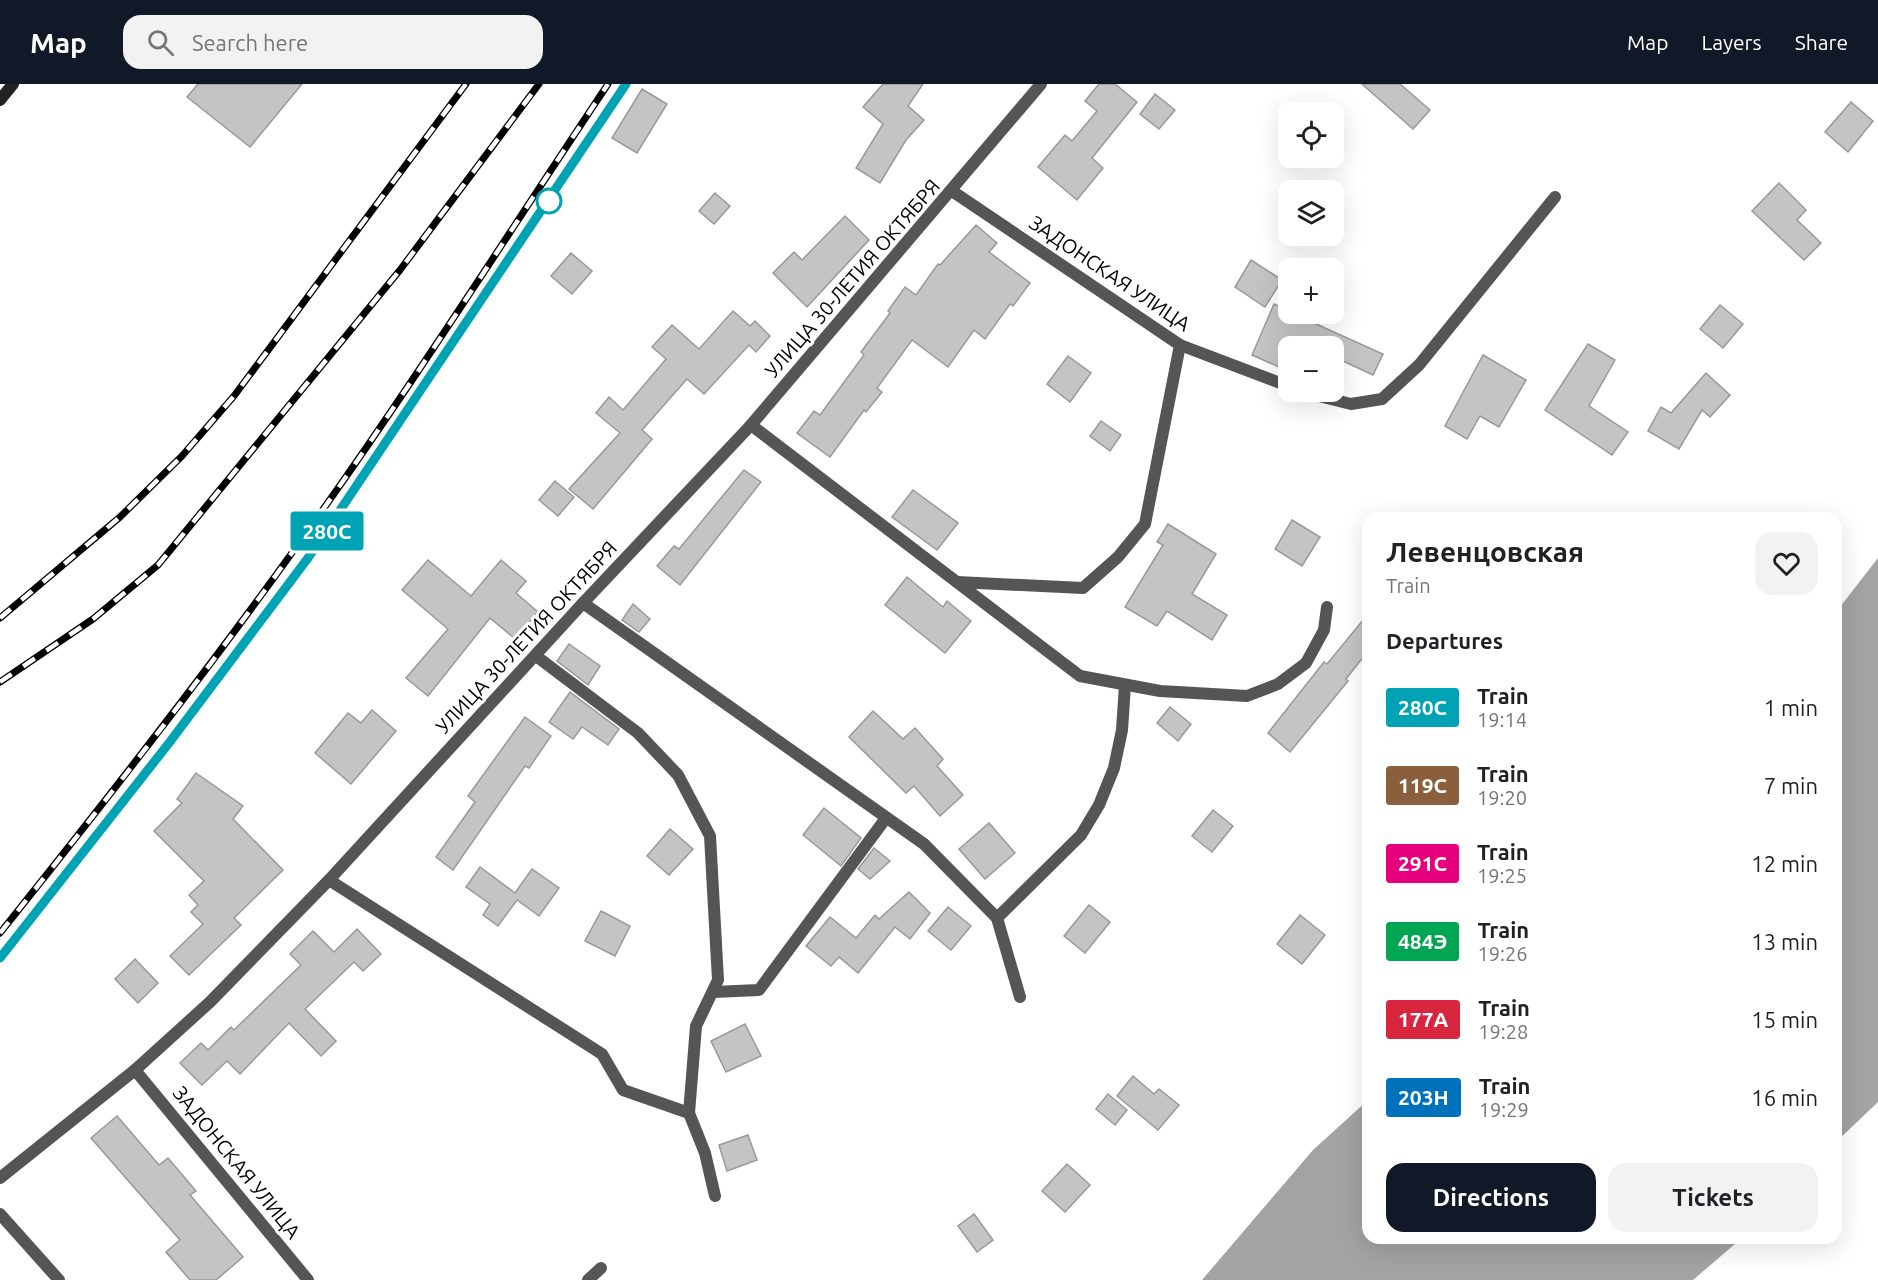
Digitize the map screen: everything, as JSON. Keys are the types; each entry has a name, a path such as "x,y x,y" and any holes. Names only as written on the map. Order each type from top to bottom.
{"street":[{"path":"0,100 13,84"},
{"name":"УЛИЦА 30-ЛЕТИЯ ОКТЯБРЯ","path":"0,1178 135,1070 210,1002 329,880 583,603 751,425 1041,84"},
{"name":"ЗАДОНСКАЯ УЛИЦА","path":"952,191 1180,345 1278,382"},
{"path":"1343,402 1351,404 1382,399 1419,365 1555,197"},
{"path":"956,582 1083,588 1118,557 1145,524 1180,345"},
{"path":"751,425 1080,676 1160,691 1247,696 1278,684 1306,663 1324,630 1327,608"},
{"path":"583,603 924,844 997,918 1020,997"},
{"path":"536,656 638,733 678,775 710,836 718,980 696,1026 689,1113 705,1153 715,1196"},
{"path":"997,918 1081,836 1099,805 1116,758 1122,730 1125,685"},
{"path":"713,992 759,990 886,818"},
{"path":"329,880 602,1054 623,1090 689,1113"},
{"name":"ЗАДОНСКАЯ УЛИЦА","path":"135,1070 308,1280"},
{"path":"0,1214 59,1280"},
{"path":"588,1280 601,1268"}],"shaded area":[{"path":"1878,558 1878,1102 1842,1136 1842,604"},
{"path":"1362,1105 1362,1244 1735,1244 1693,1280 1202,1280 1313,1150"}],"building":[{"path":"198,84 302,84 250,147 187,97"},
{"path":"883,84 923,84 908,106 924,120 906,140 880,183 856,168 883,124 863,107"},
{"path":"1099,84 1115,84 1137,102 1092,158 1103,168 1077,200 1038,167 1065,135 1072,141 1097,111 1085,101"},
{"path":"1362,84 1400,84 1430,110 1413,129"},
{"path":"642,89 667,104 637,153 612,138"},
{"path":"1155,94 1175,110 1159,129 1140,114"},
{"path":"1851,102 1873,121 1848,152 1825,132"},
{"path":"1779,183 1806,210 1797,220 1821,243 1804,260 1752,211"},
{"path":"715,193 730,206 714,224 699,211"},
{"path":"845,216 869,240 807,307 773,273 794,252 802,260"},
{"path":"976,225 997,243 989,252 1030,283 1013,306 1010,304 985,339 974,330 948,367 912,340 877,388 882,392 866,412 864,410 830,457 797,433 814,411 820,415 864,355 861,352 890,313 888,311 905,287 916,295 938,264 940,265"},
{"path":"571,253 592,271 572,294 551,276"},
{"path":"1251,260 1278,277 1278,286 1265,307 1235,287"},
{"path":"1274,304 1278,306 1278,324 1316,324 1343,336 1278,336 1278,367 1252,355"},
{"path":"1720,305 1743,324 1723,348 1700,329"},
{"path":"733,311 750,326 755,321 770,336 756,352 749,345 704,394 687,379 642,430 652,439 593,509 569,489 620,433 596,413 609,397 623,410 666,359 652,347 672,325 699,349"},
{"path":"1344,336 1383,354 1373,375 1344,362"},
{"path":"1588,344 1615,360 1589,406 1628,432 1612,455 1545,410"},
{"path":"1483,355 1526,380 1499,427 1480,416 1467,439 1445,426"},
{"path":"1068,356 1091,373 1070,402 1047,384"},
{"path":"1706,373 1730,395 1710,417 1702,410 1679,449 1648,431 1661,407 1671,413"},
{"path":"1101,421 1121,435 1110,451 1090,436"},
{"path":"744,470 761,482 680,585 657,566 674,546 679,549"},
{"path":"555,481 574,497 558,516 539,500"},
{"path":"913,490 958,523 937,550 892,517"},
{"path":"1292,520 1320,537 1302,566 1275,549"},
{"path":"1168,524 1216,554 1192,594 1227,615 1212,640 1167,611 1157,626 1125,607 1163,545 1157,542"},
{"path":"428,560 471,596 501,560 526,581 516,593 538,612 515,639 490,618 428,696 406,678 448,629 402,590"},
{"path":"907,577 943,607 947,601 971,621 945,653 885,605"},
{"path":"633,604 650,619 639,632 622,620"},
{"path":"1362,621 1362,659 1346,679 1348,681 1290,752 1268,733 1324,662 1327,664"},
{"path":"569,644 600,666 588,685 557,661"},
{"path":"570,692 619,729 608,745 582,727 573,739 549,722"},
{"path":"1170,707 1191,724 1178,741 1157,723"},
{"path":"372,710 396,731 351,784 315,753 348,713 361,723"},
{"path":"873,711 903,739 915,728 943,759 937,766 963,795 940,816 914,786 906,793 849,737"},
{"path":"525,717 551,736 529,768 525,766 453,870 436,857 475,802 468,796"},
{"path":"196,773 243,806 233,819 283,870 234,918 241,925 189,975 170,956 203,924 191,912 198,905 189,895 204,881 154,831 182,803 177,799"},
{"path":"824,808 861,838 841,866 803,835"},
{"path":"1213,810 1233,826 1212,852 1192,836"},
{"path":"989,823 1015,853 985,879 959,849"},
{"path":"670,829 693,849 669,875 647,856"},
{"path":"874,848 890,861 870,879 858,869"},
{"path":"480,867 515,893 532,869 559,888 539,916 517,900 498,926 483,915 490,904 466,887"},
{"path":"909,892 930,913 910,939 895,927 858,973 839,957 831,966 806,946 830,917 856,938 875,915 879,919"},
{"path":"1089,905 1110,922 1085,953 1064,936"},
{"path":"948,907 971,926 951,950 928,931"},
{"path":"601,911 630,926 615,956 585,941"},
{"path":"1300,915 1325,935 1302,964 1277,944"},
{"path":"357,929 381,954 363,971 354,962 305,1009 336,1041 321,1056 289,1023 240,1074 227,1061 202,1085 180,1063 201,1043 208,1050 231,1027 234,1030 301,965 290,954 313,931 334,952"},
{"path":"135,959 158,983 138,1003 115,979"},
{"path":"745,1024 761,1056 726,1072 711,1041"},
{"path":"1133,1076 1154,1094 1159,1089 1179,1105 1158,1130 1117,1096"},
{"path":"1108,1094 1127,1110 1115,1125 1096,1109"},
{"path":"117,1116 159,1165 168,1158 196,1191 190,1195 243,1257 216,1280 190,1280 166,1252 180,1240 91,1138"},
{"path":"748,1135 757,1160 727,1171 719,1145"},
{"path":"1067,1164 1090,1185 1065,1212 1042,1191"},
{"path":"974,1214 993,1240 977,1252 958,1226"}],"railway":[{"path":"0,618 120,517 182,456 234,396 466,84"},
{"path":"0,682 93,619 158,565 400,270 539,84"},
{"path":"0,933 150,743 335,493 608,84"},
{"path":"0,958 169,743 308,558 626,84"}],"train":[{"name":"280С","path":"0,958 169,743 308,558 437,369 626,84"}]}
